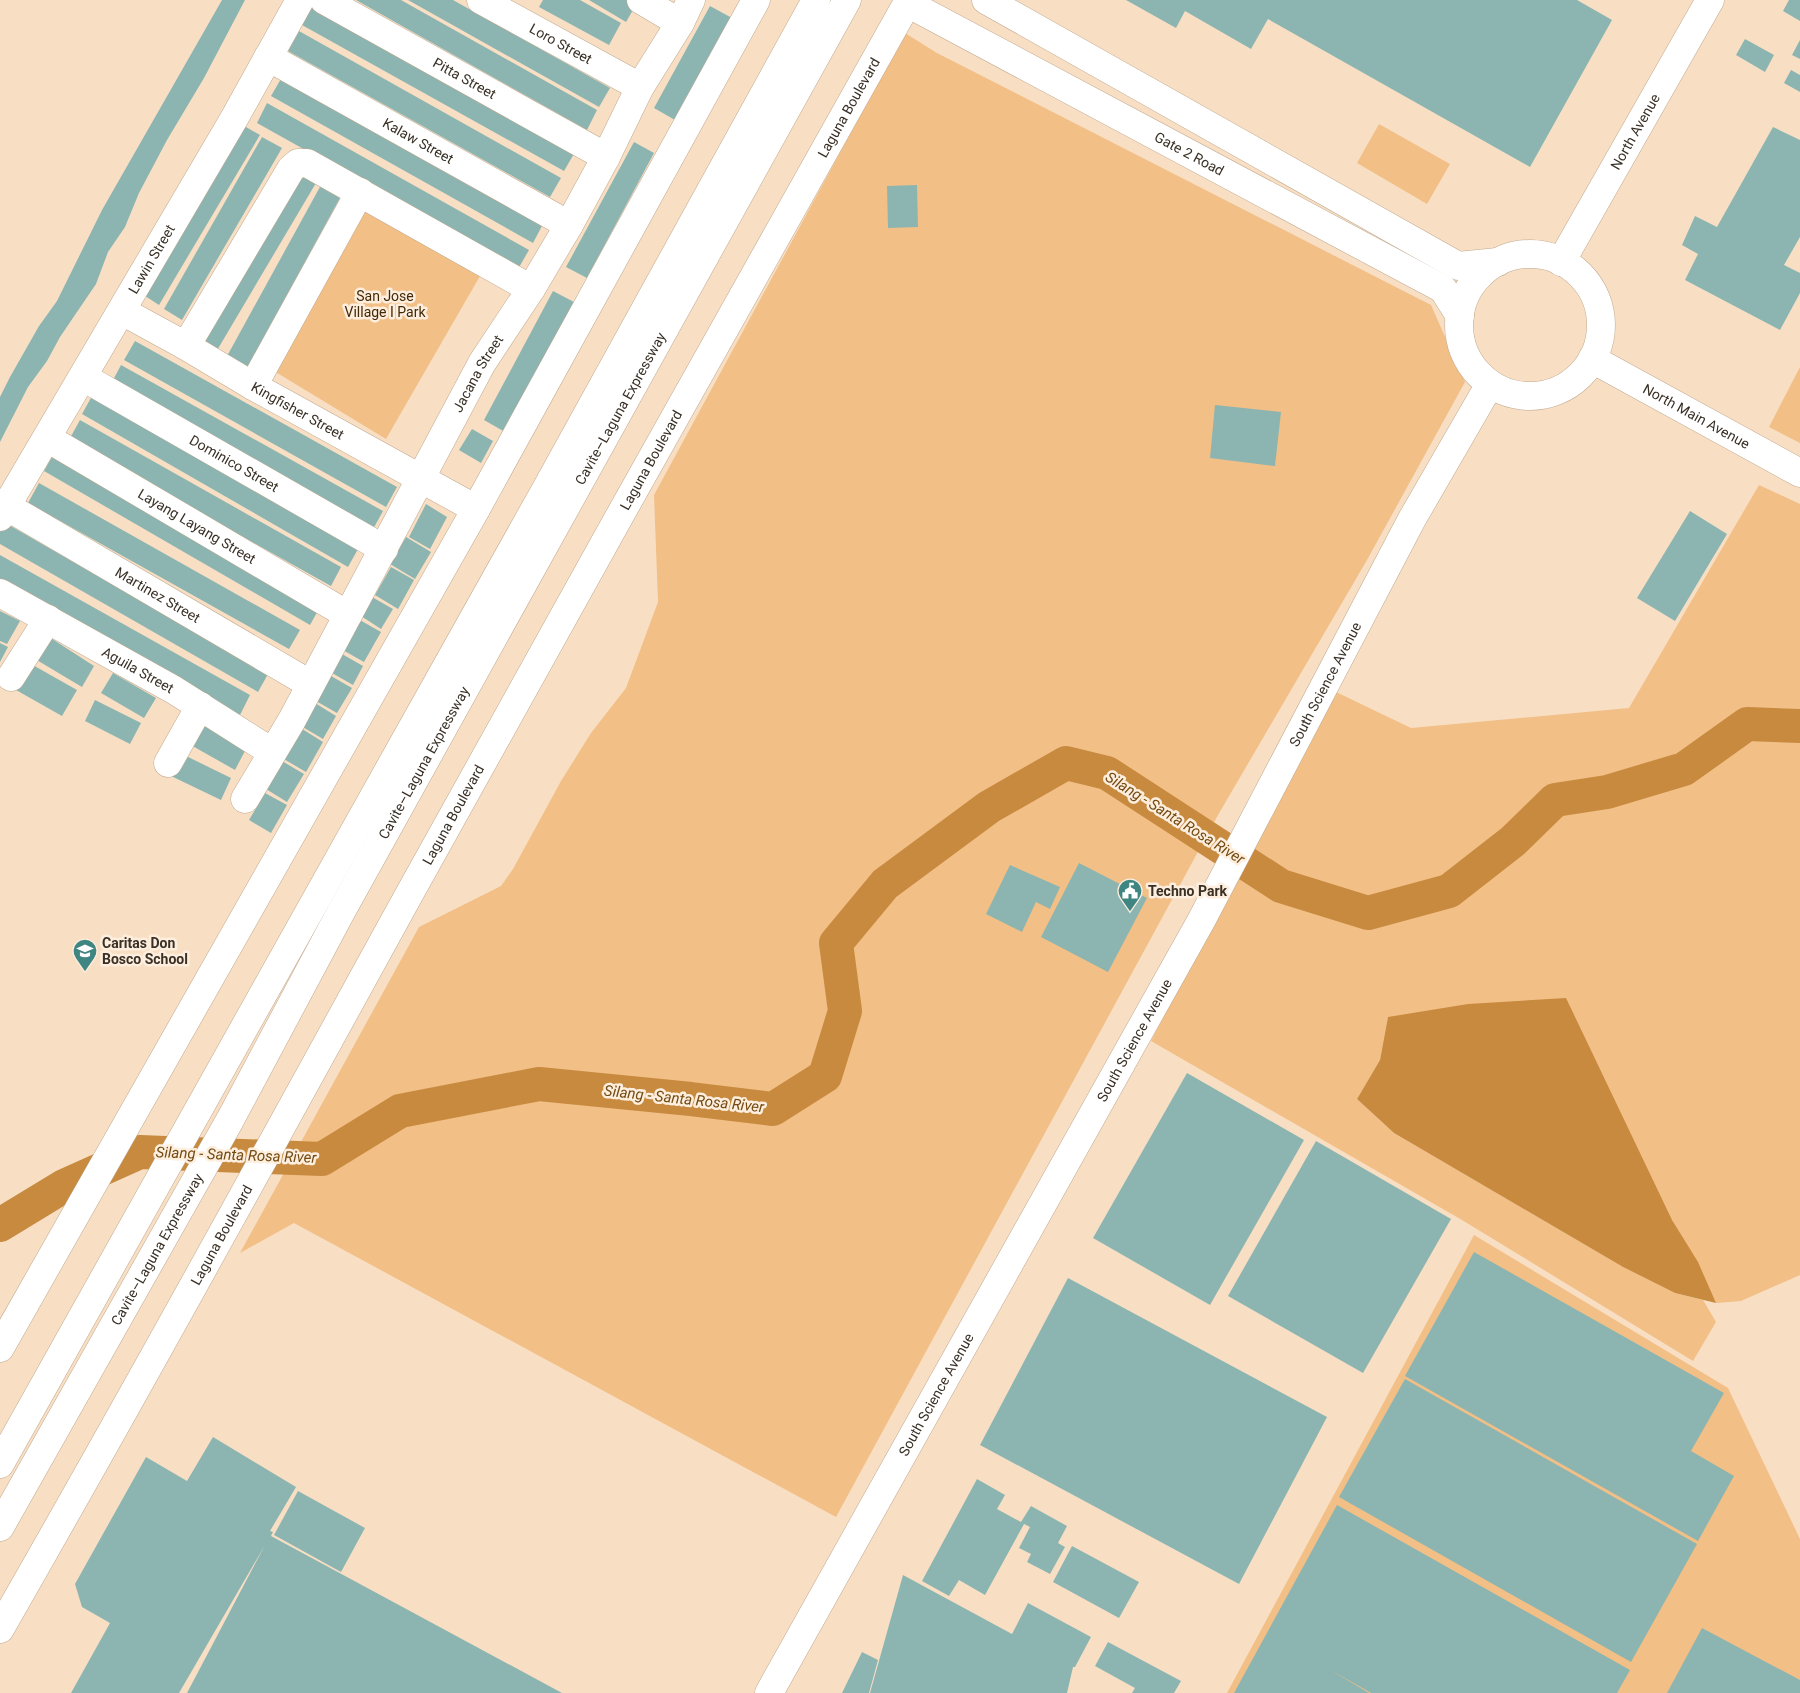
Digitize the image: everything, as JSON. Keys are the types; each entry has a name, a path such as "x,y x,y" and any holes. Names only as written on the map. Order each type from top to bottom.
{"main road":[{"name":"Lawin Street","path":"3,512 122,311 300,0"},
{"name":"Pitta Street","path":"324,0 606,157"},
{"name":"Loro Street","path":"482,0 640,87"},
{"path":"641,0 685,11"},
{"path":"0,1348 476,509 756,0"},
{"name":"Cavite–Laguna Expressway","path":"0,1464 546,490 816,0"},
{"name":"Cavite–Laguna Expressway","path":"0,1527 166,1237 350,894 848,0"},
{"path":"986,0 1458,266 1498,262 1518,255 1550,258 1561,262 1586,283 1597,303 1600,326 1597,348 1587,368 1562,389 1542,396 1525,396 1510,393 1490,384 1474,368 1463,349 1460,333 1460,316 1466,294 1472,284 1484,272 1498,262"},
{"name":"North Avenue","path":"1561,262 1710,0"},
{"name":"Gate 2 Road","path":"908,2 1443,289 1460,316"},
{"name":"Laguna Boulevard","path":"0,1629 278,1134 407,898 908,2"},
{"name":"Jacana Street","path":"245,799 292,720 482,363 569,225 606,157 640,87 685,11"},
{"name":"Kalaw Street","path":"268,57 569,225"},
{"path":"186,346 290,169 298,163 307,163 531,288"},
{"path":"253,386 360,192"},
{"name":"Kingfisher Street","path":"122,311 253,386 476,509"},
{"name":"North Main Avenue","path":"1592,358 1800,472"},
{"name":"Dominico Street","path":"83,376 384,549"},
{"name":"South Science Avenue","path":"769,1693 1201,921 1412,519 1490,384"},
{"name":"Layang Layang Street","path":"47,438 348,615"},
{"name":"Martinez Street","path":"3,512 310,684"},
{"name":"Aguila Street","path":"0,593 200,706 272,752"},
{"path":"11,677 48,619"},
{"path":"168,763 200,706"}],"green space":[{"path":"905,33 937,53 1431,305 1465,382 1367,560 1218,815 836,1517 294,1223 240,1253 419,927 501,886 513,869 561,781 591,733 626,688 658,602 654,495"},
{"path":"1379,124 1450,164 1427,204 1357,163"},
{"name":"San Jose Village I Park","path":"363,204 480,276 386,439 269,368"},
{"path":"1800,367 1800,443 1769,427"},
{"path":"1759,485 1800,504 1800,1275 1741,1301 1716,1303 1672,1220 1388,1017 1380,1060 1357,1099 1394,1133 1623,1267 1675,1293 1703,1300 1716,1322 1693,1361 1462,1220 1151,1041 1334,691 1411,728 1629,708"},
{"path":"1474,1235 1728,1388 1800,1539 1800,1693 1227,1693"}],"shaded area":[{"path":"1566,998 1672,1220 1698,1262 1716,1303 1675,1293 1623,1267 1394,1133 1357,1099 1380,1060 1388,1017 1468,1004"}],"building":[{"path":"222,0 245,0 204,78 167,140 139,193 125,227 108,252 96,284 60,337 47,361 28,387 0,442 0,397 10,377 39,326 57,301 102,210"},
{"path":"356,0 401,0 597,110 587,130"},
{"path":"408,0 453,0 610,88 599,107"},
{"path":"543,0 580,0 621,23 609,45 539,7"},
{"path":"589,0 632,0 637,3 626,22"},
{"path":"1126,0 1577,0 1612,20 1530,167 1268,19 1251,49 1185,11 1176,28"},
{"path":"1789,0 1800,0 1800,21 1783,11"},
{"path":"313,5 575,152 564,171 302,25"},
{"path":"710,6 732,18 675,120 654,108"},
{"path":"299,31 561,178 550,197 288,51"},
{"path":"1745,39 1774,55 1765,72 1736,55"},
{"path":"1800,40 1800,59 1792,55"},
{"path":"1791,70 1800,75 1800,92 1784,83"},
{"path":"282,77 543,224 533,243 271,96"},
{"path":"267,103 529,250 518,269 257,123"},
{"path":"239,123 260,135 159,305 139,292"},
{"path":"1773,127 1800,140 1800,237 1784,265 1800,273 1800,293 1780,330 1685,280 1698,254 1682,245 1695,216 1717,227"},
{"path":"262,137 282,148 182,320 164,309"},
{"path":"634,142 654,153 587,278 566,267"},
{"path":"296,171 316,183 216,352 196,340"},
{"path":"321,185 341,196 246,370 226,358"},
{"path":"917,185 918,227 888,228 887,186"},
{"path":"553,291 574,302 505,432 484,420"},
{"path":"135,341 397,487 386,507 124,360"},
{"path":"121,365 383,511 372,531 111,384"},
{"path":"92,396 358,549 348,567 82,414"},
{"path":"1215,405 1281,412 1275,466 1210,458"},
{"path":"80,420 341,567 331,586 69,440"},
{"path":"472,429 493,441 481,463 459,450"},
{"path":"54,453 320,607 310,625 44,471"},
{"path":"39,483 300,630 289,649 28,503"},
{"path":"426,504 447,517 430,549 409,537"},
{"path":"1690,511 1727,534 1675,621 1637,598"},
{"path":"2,521 268,674 258,692 0,544 0,524"},
{"path":"406,537 431,552 415,579 390,564"},
{"path":"0,555 250,695 240,715 0,580"},
{"path":"391,567 414,580 398,609 375,595"},
{"path":"372,597 393,609 381,629 361,616"},
{"path":"0,611 20,621 7,644 0,641"},
{"path":"358,619 381,632 364,662 341,649"},
{"path":"43,633 94,666 82,687 30,656"},
{"path":"0,643 8,647 0,662"},
{"path":"342,654 363,666 353,685 332,673"},
{"path":"31,664 77,690 62,716 16,690"},
{"path":"113,673 156,698 144,718 101,693"},
{"path":"331,676 352,688 337,713 316,701"},
{"path":"95,700 141,723 130,744 85,721"},
{"path":"315,703 336,716 323,739 301,726"},
{"path":"201,722 247,747 235,770 189,744"},
{"path":"299,727 323,742 306,772 282,758"},
{"path":"182,754 231,778 221,800 171,776"},
{"path":"282,761 304,774 287,802 266,789"},
{"path":"265,793 287,805 271,833 249,820"},
{"path":"1079,863 1147,898 1108,972 1041,937"},
{"path":"1010,865 1060,887 1050,909 1036,902 1022,932 986,914"},
{"path":"1187,1073 1304,1140 1210,1305 1093,1238"},
{"path":"1316,1141 1451,1219 1363,1373 1228,1296"},
{"path":"1474,1252 1724,1393 1691,1451 1734,1476 1698,1541 1405,1376"},
{"path":"1068,1278 1327,1417 1239,1584 980,1445"},
{"path":"1405,1379 1697,1544 1631,1662 1339,1497"},
{"path":"213,1437 296,1487 270,1531 273,1532 271,1536 562,1693 187,1693 265,1545 179,1693 71,1693 110,1623 82,1607 75,1584 146,1457 187,1481"},
{"path":"977,1479 1005,1495 997,1509 1021,1522 1031,1506 1067,1526 1058,1543 1065,1547 1050,1574 1027,1562 1031,1554 1019,1548 1030,1527 1024,1524 985,1595 959,1580 949,1596 922,1581"},
{"path":"298,1491 365,1528 341,1572 274,1535"},
{"path":"1337,1505 1630,1670 1617,1693 1371,1693 1329,1669 1369,1693 1234,1693"},
{"path":"1072,1546 1139,1582 1119,1618 1053,1582"},
{"path":"903,1575 1012,1634 1028,1603 1091,1637 1075,1667 1073,1667 1067,1693 870,1693"},
{"path":"1702,1628 1800,1680 1800,1693 1667,1693"},
{"path":"1108,1642 1181,1681 1174,1693 1132,1693 1135,1688 1095,1666"},
{"path":"862,1652 878,1660 869,1693 842,1693"}],"waterway":[{"name":"Silang - Santa Rosa River","path":"0,1225 64,1186 140,1152 322,1159 400,1111 539,1084 773,1109 825,1076 845,1011 836,943 885,884 989,807 1066,763 1107,773 1281,886 1368,913 1449,891 1513,841 1555,800 1607,792 1684,769 1747,724 1800,726"}],"place":[{"name":"Techno Park","path":"1130,912"},
{"name":"Caritas Don Bosco School","path":"85,972"}]}
